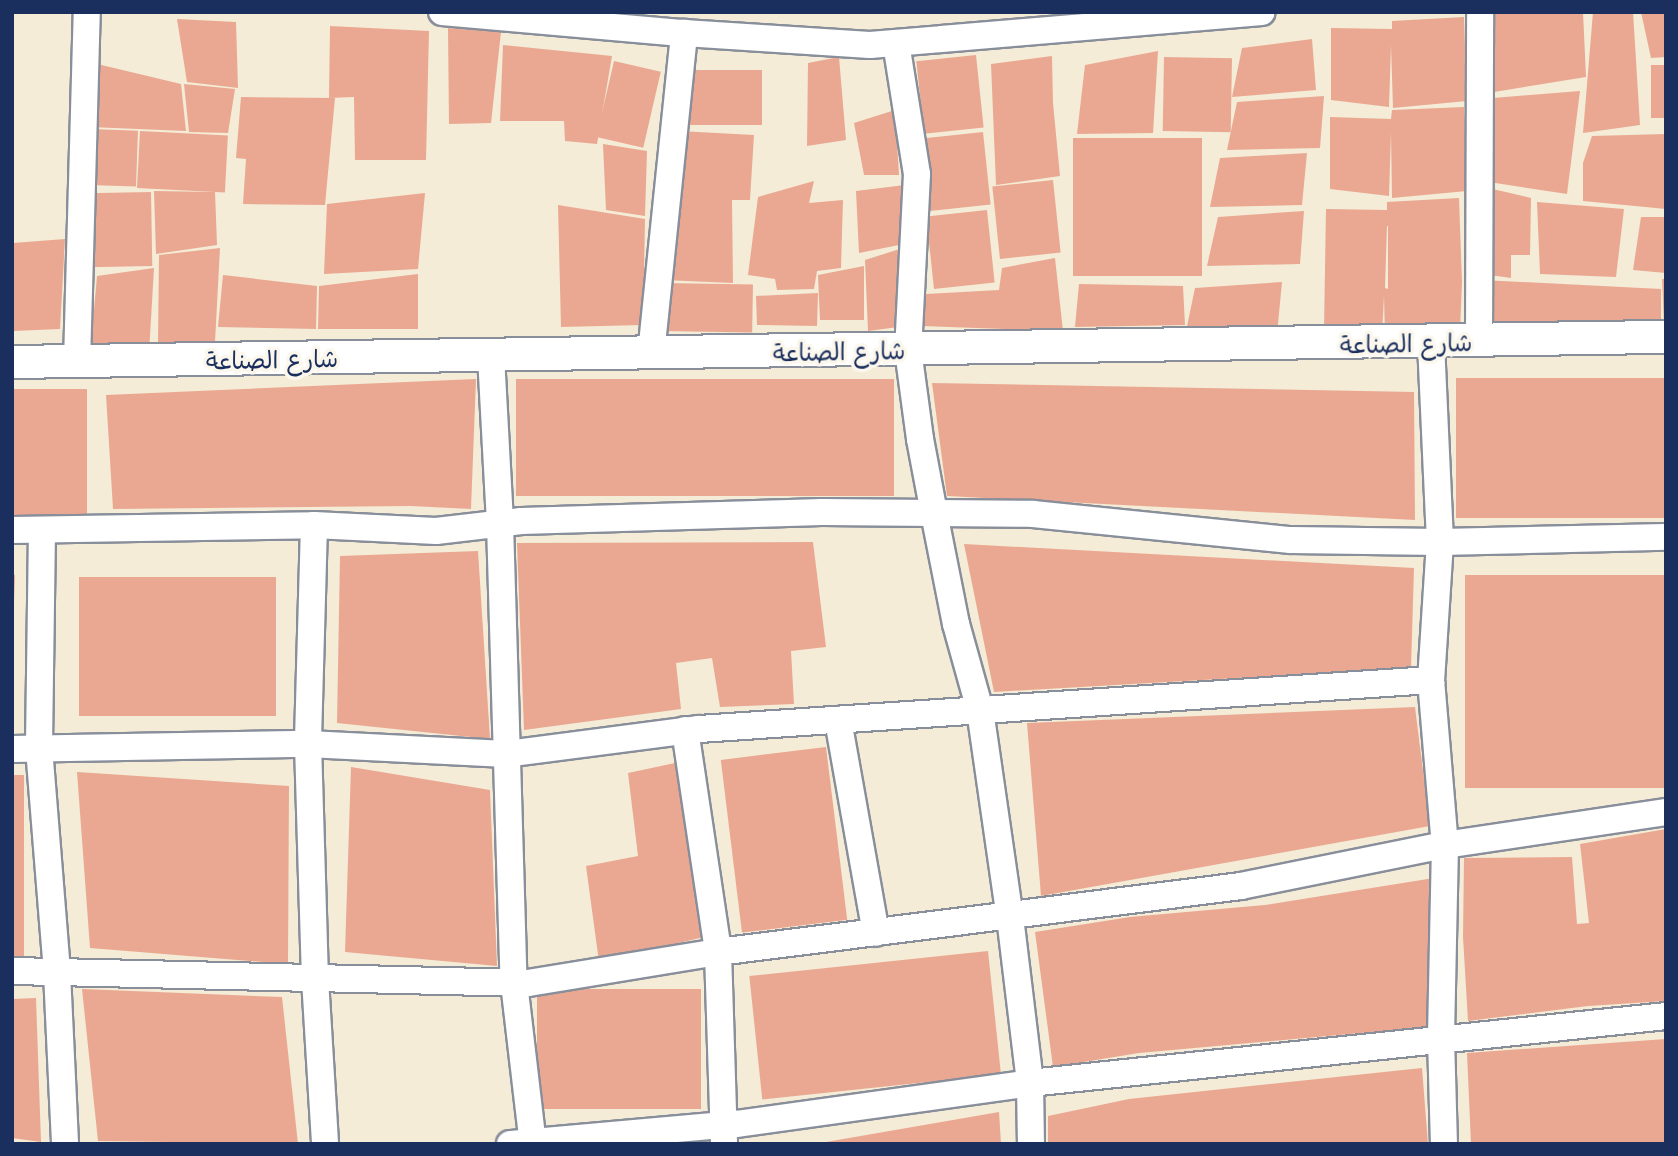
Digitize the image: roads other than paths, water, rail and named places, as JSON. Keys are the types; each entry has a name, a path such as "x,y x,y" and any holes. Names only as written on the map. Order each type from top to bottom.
{"street":[{"path":"77,362 86,12"},
{"path":"444,12 582,18 684,33 870,45 1262,12"},
{"path":"1479,342 1480,12"},
{"path":"651,354 684,33"},
{"path":"896,43 917,174 908,350 920,439 934,513 956,624 979,710 1010,917 1030,1083 1031,1144"},
{"name":"شارع الصناعة","path":"12,362 1479,342 1666,337"},
{"path":"1431,342 1440,542 1431,680 1445,845 1441,1038 1444,1144"},
{"path":"491,356 500,524 514,983 525,1143 723,1134 1030,1083 1666,1016"},
{"path":"12,530 314,525 436,531 500,524 822,512 1033,514 1291,540 1440,542 1666,537"},
{"path":"314,525 308,744 315,979 325,1144"},
{"path":"42,530 39,748 57,972 65,1144"},
{"path":"12,749 308,744 506,754 685,730 1431,680"},
{"path":"838,720 876,933"},
{"path":"685,730 718,952 723,1134"},
{"path":"12,971 514,983 718,952 1241,886 1445,845 1666,812"}]}
